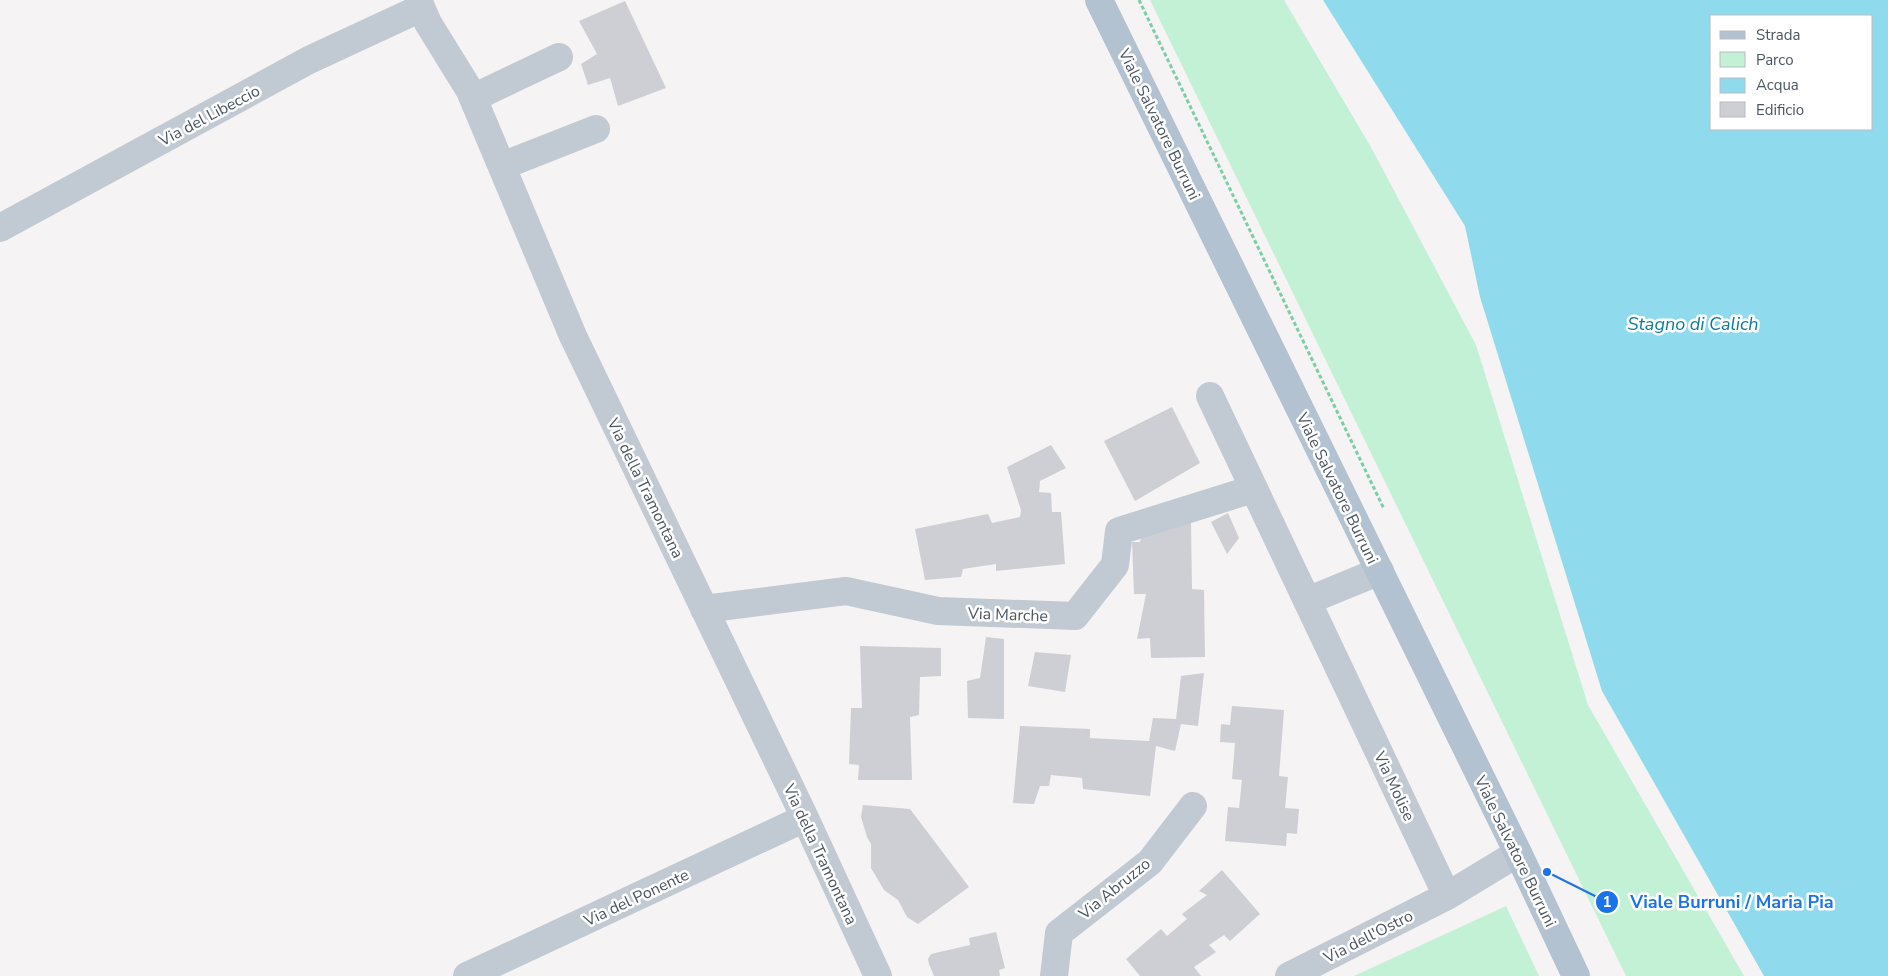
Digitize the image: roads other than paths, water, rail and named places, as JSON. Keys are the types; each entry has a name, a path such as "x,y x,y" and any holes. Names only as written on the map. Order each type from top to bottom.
{"main road":[{"name":"Viale Salvatore Burruni","path":"1099,0 1518,853 1576,976"}],"street":[{"name":"Via della Tramontana","path":"419,4 428,23 473,98 573,336 805,818 878,976"},
{"name":"Via del Libeccio","path":"0,228 309,60 419,4"},
{"path":"473,98 559,57"},
{"path":"502,166 596,129"},
{"name":"Via Molise","path":"1210,396 1447,896"},
{"name":"Via Marche","path":"704,608 846,591 938,611 1075,616 1115,565 1119,531 1253,488"},
{"path":"1306,601 1380,571"},
{"name":"Via Abruzzo","path":"1054,976 1058,932 1150,862 1193,806"},
{"name":"Via del Ponente","path":"468,976 805,818"},
{"path":"1447,896 1518,853"},
{"name":"Via dell'Ostro","path":"1289,976 1447,896"}],"water":[{"name":"Stagno di Calich","path":"1323,0 1888,0 1888,976 1764,976 1602,691 1480,297 1465,226"}],"place":[{"name":"Viale Burruni / Maria Pia","path":"1547,872"}]}
